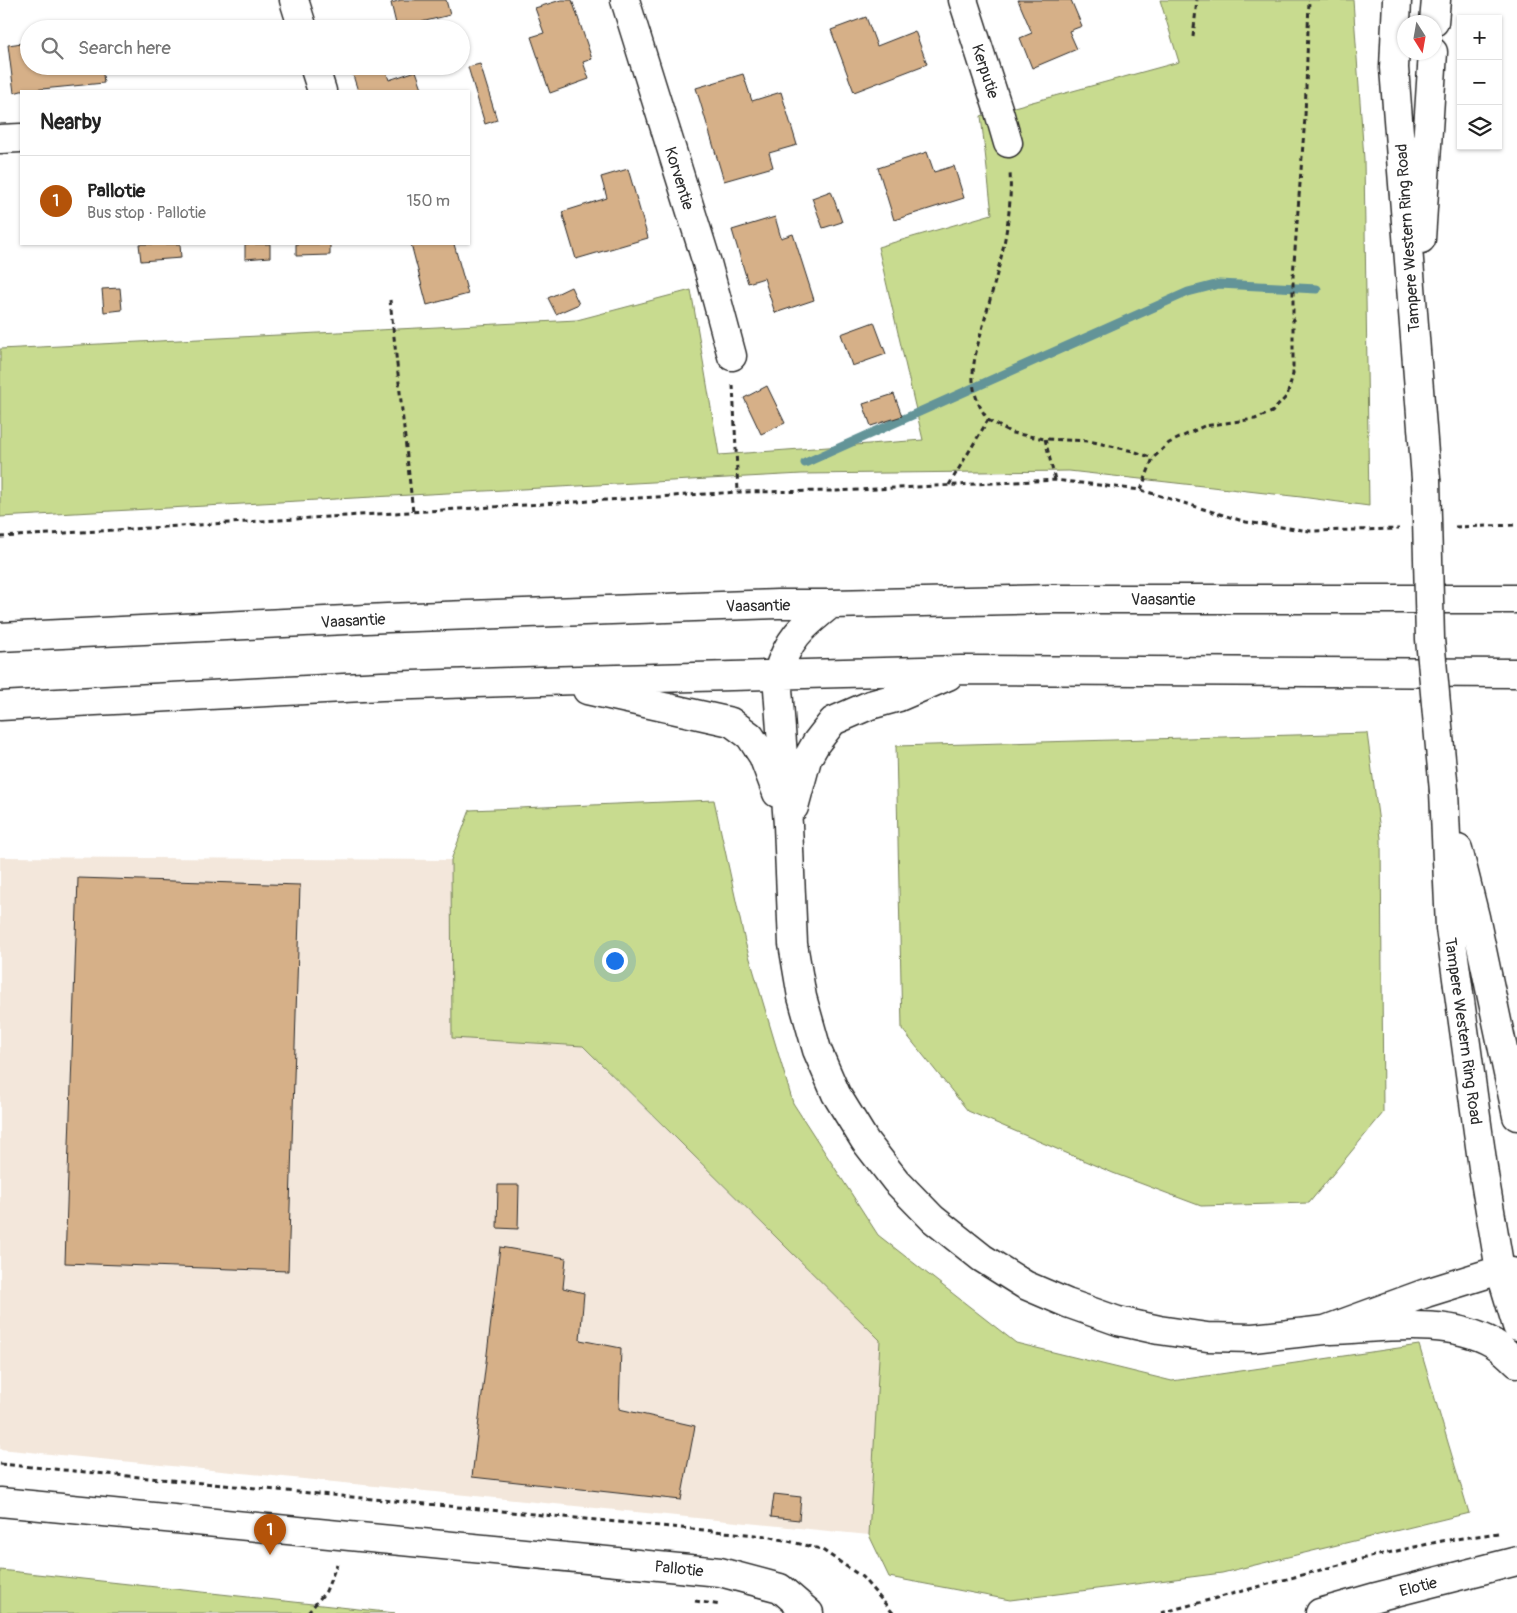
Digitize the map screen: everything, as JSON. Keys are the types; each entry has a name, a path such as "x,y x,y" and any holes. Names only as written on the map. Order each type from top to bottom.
{"main road":[{"path":"294,0 300,20"},
{"name":"Korventie","path":"624,0 707,263 732,356"},
{"name":"Kerputie","path":"963,0 1008,143"},
{"name":"Tampere Western Ring Road","path":"1397,0 1394,68 1426,479 1430,639 1444,791 1450,928 1484,1175 1509,1271 1517,1326"},
{"path":"1435,15 1436,0"},
{"name":"Tampere Western Ring Road","path":"1415,340 1432,60"},
{"path":"317,75 322,90"},
{"path":"0,139 20,138"},
{"name":"Vaasantie","path":"0,637 387,618 778,604 1062,599 1517,599"},
{"path":"832,604 806,624 794,637 783,655 777,675 788,825 793,944 802,997 818,1050 836,1094 865,1141 896,1181 933,1219 982,1258 1025,1286 1067,1304 1118,1321 1159,1330 1207,1337 1253,1338 1325,1330 1424,1326 1456,1329 1476,1335 1495,1344 1517,1363"},
{"path":"788,825 807,759 816,743 833,721 870,705 898,698 962,670"},
{"path":"0,706 382,686 962,670 1517,673"},
{"path":"541,681 731,722 750,736 764,756 788,825"},
{"name":"Tampere Western Ring Road","path":"1444,791 1475,917 1517,1116"},
{"path":"1325,1330 1426,1293 1509,1271"},
{"name":"Pallotie","path":"0,1502 720,1572 780,1588 809,1613"},
{"name":"Elotie","path":"1320,1613 1517,1561"}],"path":[{"path":"1193,38 1197,0"},
{"path":"1141,490 1153,458 1168,443 1204,426 1255,419 1272,412 1287,396 1293,374 1293,276 1305,117 1309,0"},
{"path":"1008,143 1010,209 1006,242 975,356 973,381 979,405 988,420 1012,433 1045,439 1089,441 1134,451 1153,458"},
{"path":"390,300 413,512"},
{"path":"732,356 738,492"},
{"path":"948,485 988,420"},
{"path":"1045,439 1055,480"},
{"path":"0,537 738,492 837,491 1055,480 1141,490 1246,522 1310,531 1408,529"},
{"path":"1448,528 1517,525"},
{"path":"0,1464 767,1536 821,1549 862,1577 893,1613"},
{"path":"1161,1613 1365,1558 1442,1542 1498,1533"},
{"path":"308,1613 326,1591 338,1562"}],"shaded area":[{"path":"0,857 451,860 452,1038 582,1046 880,1340 869,1535 0,1449"}],"green space":[{"path":"1160,0 1353,0 1364,159 1369,506 1069,471 802,474 0,517 0,349 577,320 691,290 719,455 923,440 878,247 992,214 981,116 1179,62"},
{"path":"1367,733 1381,838 1383,1113 1309,1203 1201,1206 1113,1173 968,1111 902,1029 896,746"},
{"path":"714,800 745,942 793,1103 878,1235 1016,1343 1172,1381 1419,1345 1469,1513 1222,1573 1010,1600 889,1577 869,1535 880,1340 583,1046 452,1038 451,860 470,810"},
{"path":"0,1570 395,1613 0,1613"}],"building":[{"path":"401,0 446,0 450,15 430,20 395,20 391,3"},
{"path":"561,0 572,0 592,59 583,62 589,79 550,93 531,37 544,33 535,8"},
{"path":"1018,0 1071,0 1082,26 1069,31 1077,49 1032,68 1020,38 1032,33"},
{"path":"866,17 877,46 915,31 927,64 854,92 831,30"},
{"path":"20,43 20,75 103,75 104,83 20,90 14,93 8,45"},
{"path":"480,64 497,120 485,124 470,74 470,66"},
{"path":"743,74 752,101 781,92 797,145 769,153 773,167 724,181 696,88"},
{"path":"353,75 387,75 389,80 404,75 417,75 423,90 358,90"},
{"path":"927,152 934,172 954,166 964,198 894,220 878,168"},
{"path":"628,169 648,238 576,259 562,212 607,198 601,177"},
{"path":"831,191 842,222 823,228 812,198"},
{"path":"775,217 781,238 793,234 814,300 775,313 764,278 748,283 732,230"},
{"path":"139,245 180,245 181,258 141,261"},
{"path":"245,245 270,245 270,257 245,259"},
{"path":"296,245 330,245 330,255 296,256"},
{"path":"411,245 454,245 468,294 427,305"},
{"path":"571,287 579,304 556,314 548,298"},
{"path":"120,288 122,310 104,312 102,289"},
{"path":"874,322 886,354 852,366 841,334"},
{"path":"767,386 785,423 761,434 744,398"},
{"path":"894,394 902,416 871,426 863,404"},
{"path":"78,878 300,885 288,1271 65,1263"},
{"path":"498,1185 519,1185 518,1229 497,1228"},
{"path":"500,1247 566,1258 563,1288 584,1293 580,1340 621,1348 619,1409 695,1426 681,1500 472,1477"},
{"path":"774,1494 801,1497 799,1520 771,1517"}],"waterway":[{"path":"805,463 1188,292 1219,284 1317,289"}],"place":[{"name":"Pallotie","path":"270,1555"}]}
